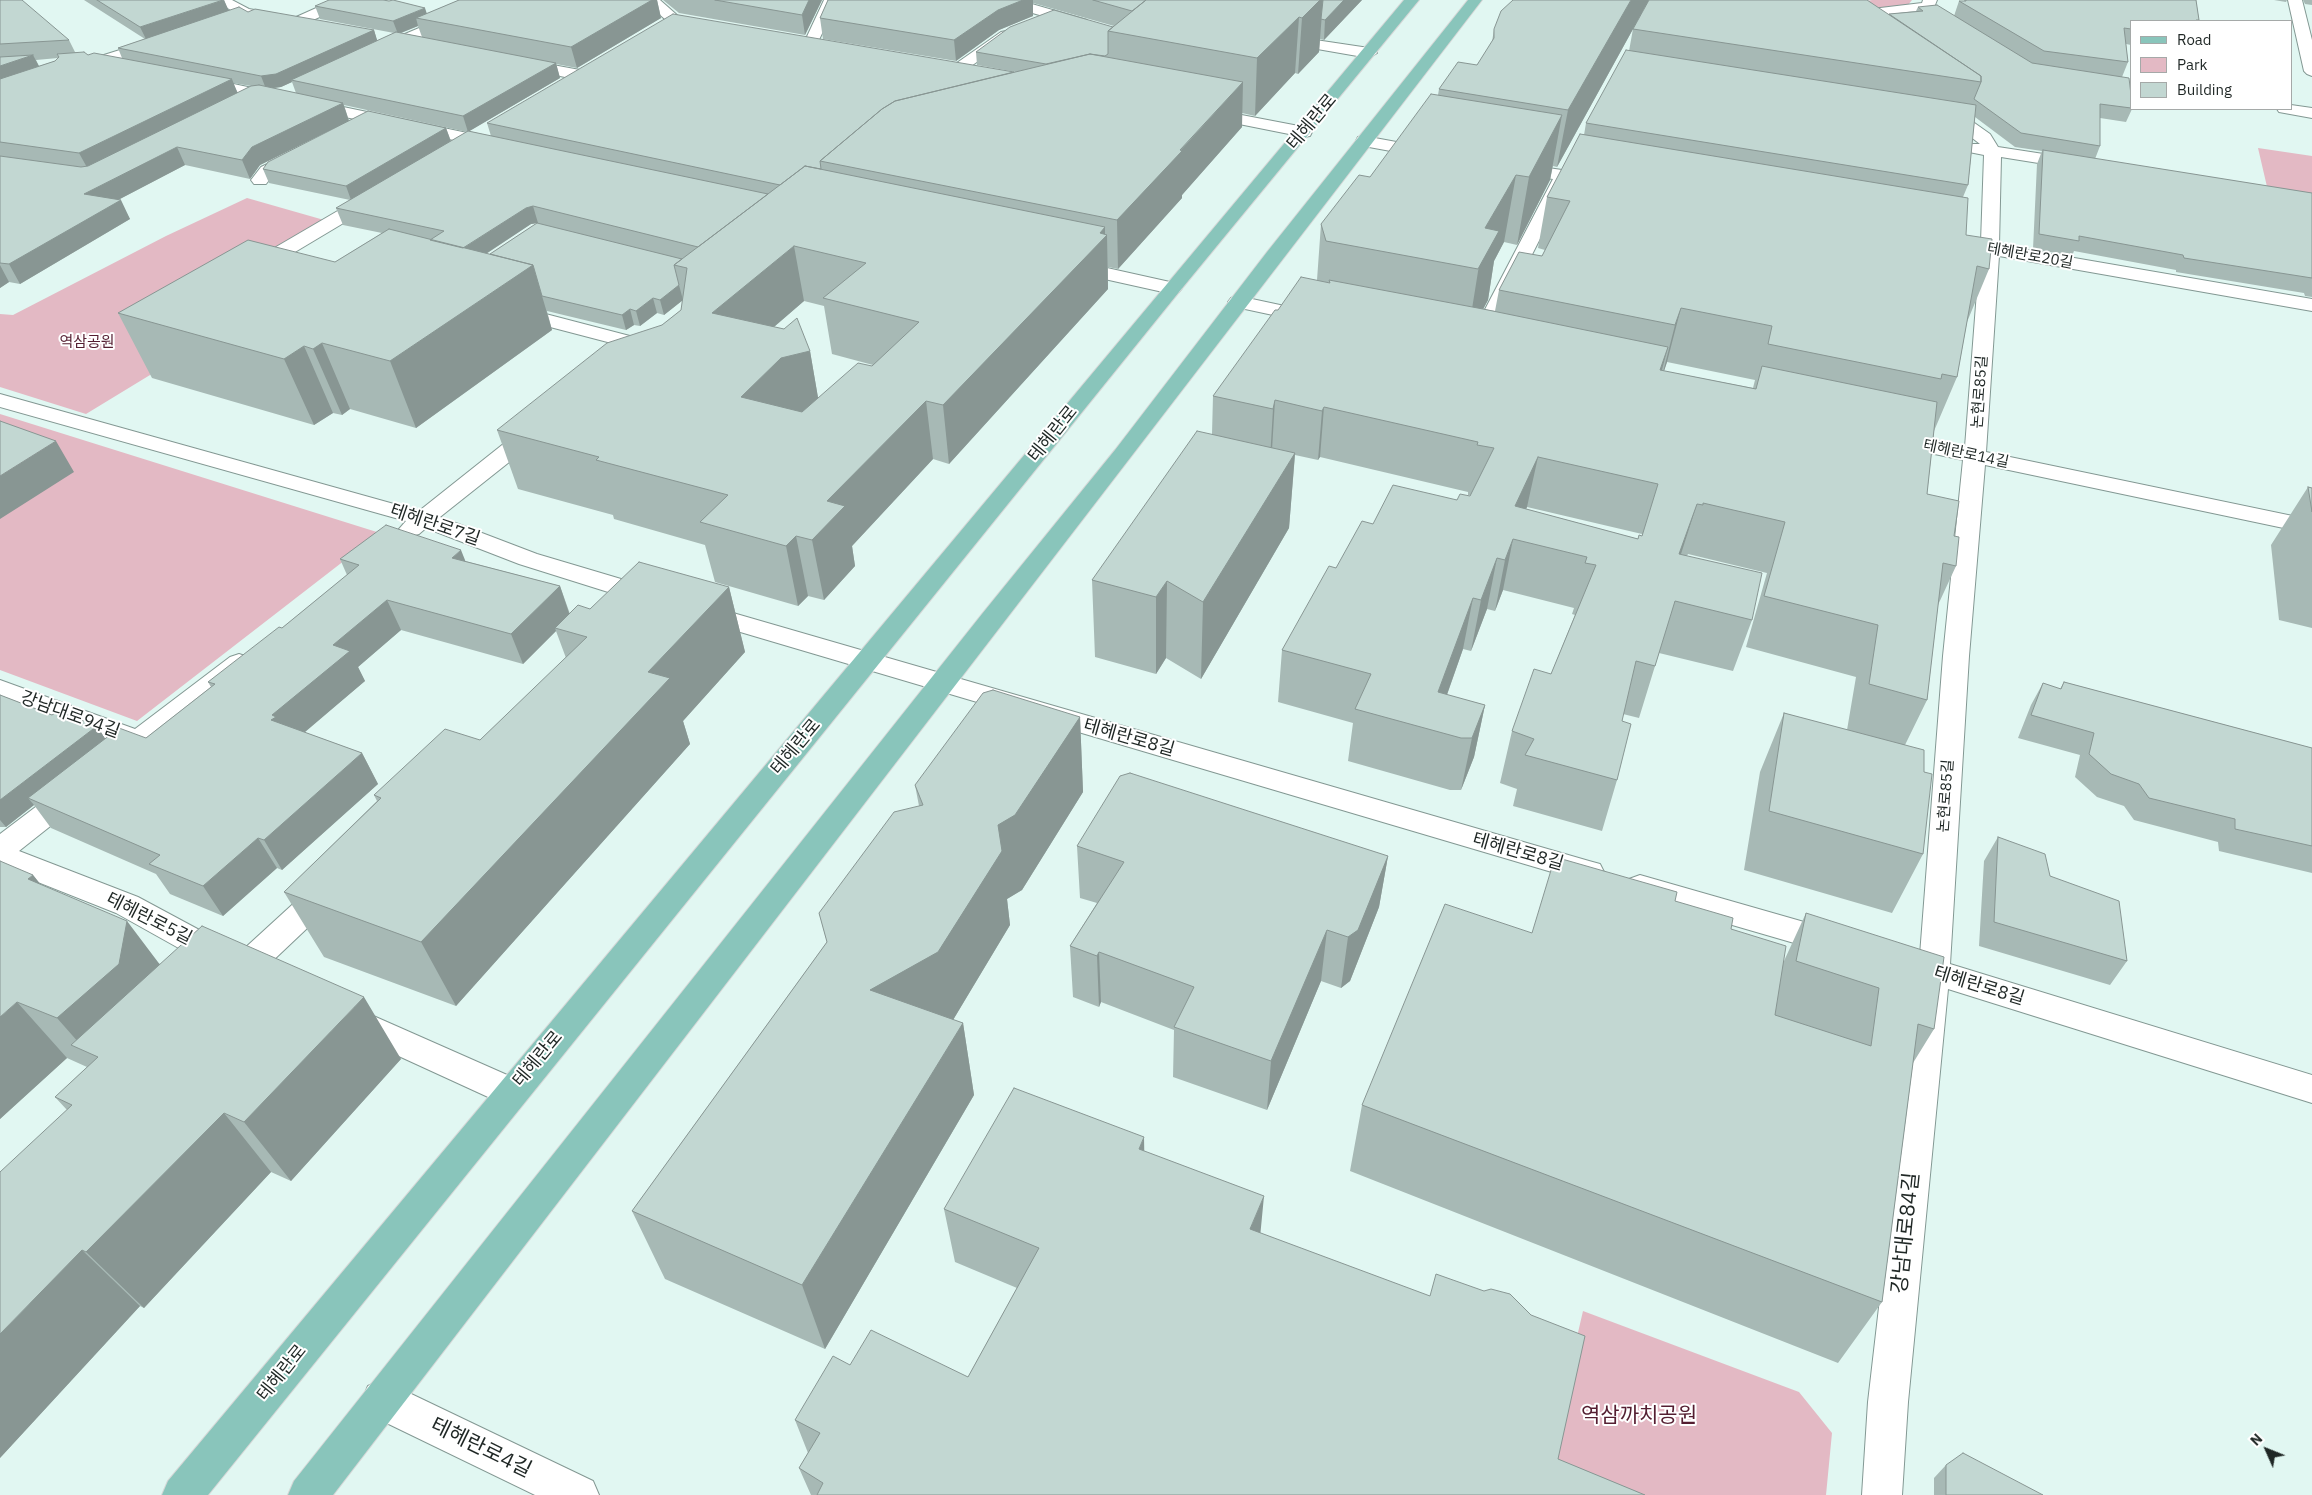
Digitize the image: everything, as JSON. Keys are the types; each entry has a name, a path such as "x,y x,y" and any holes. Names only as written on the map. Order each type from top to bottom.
{"main road":[{"name":"테헤란로","path":"182,1495 1172,288 1304,132 1412,0"},
{"path":"308,1495 1123,454 1238,302 1475,0"}],"street":[{"path":"299,21 346,0"},
{"path":"364,57 398,40 497,0"},
{"path":"651,0 673,19 721,28"},
{"path":"811,43 834,0"},
{"path":"1002,0 1100,29"},
{"path":"2295,0 2312,71"},
{"path":"1836,28 1929,3 1944,17"},
{"path":"234,7 326,26"},
{"path":"958,68 1005,35 1053,15"},
{"path":"656,29 673,19"},
{"path":"371,35 427,46"},
{"path":"1265,36 1369,53"},
{"path":"60,69 97,62 166,39"},
{"path":"793,40 831,46"},
{"path":"503,60 580,74"},
{"path":"97,62 133,68"},
{"path":"558,88 597,64"},
{"path":"939,65 977,72"},
{"path":"186,79 512,148"},
{"path":"237,106 254,98 286,94 303,85"},
{"path":"1928,98 1984,138 1993,151"},
{"path":"1187,110 1304,132"},
{"path":"2292,110 2312,113"},
{"path":"345,131 371,118"},
{"path":"448,154 497,125"},
{"path":"1364,141 1447,156"},
{"path":"1964,146 2090,166"},
{"path":"260,180 268,172 311,149"},
{"name":"논현로85길","path":"1934,972 1956,656 1975,456 1990,249 1993,151"},
{"path":"1475,349 1523,251 1573,157"},
{"path":"1494,165 1613,183"},
{"path":"311,259 283,251 390,188"},
{"name":"테헤란로20길","path":"1950,242 2312,305"},
{"path":"1053,263 1172,288"},
{"path":"1238,302 1332,321"},
{"path":"500,308 649,338 618,363"},
{"name":"테헤란로7길","path":"0,400 423,519 528,559 866,661"},
{"path":"393,543 548,419"},
{"name":"테헤란로14길","path":"1879,436 2312,527"},
{"path":"619,614 662,600"},
{"name":"강남대로94길","path":"0,850 254,651"},
{"name":"테헤란로8길","path":"866,661 1868,952 2312,1088"},
{"name":"강남대로94길","path":"0,689 139,741"},
{"name":"테헤란로5길","path":"0,855 127,905 257,975"},
{"path":"215,996 257,975 345,873"},
{"name":"강남대로84길","path":"1882,1495 1888,1402 1934,972"},
{"path":"332,1010 511,1092"},
{"name":"테헤란로4길","path":"382,1400 579,1495"}],"green space":[{"path":"1812,0 1845,5 1872,0 1912,0 1908,5 1816,15"},
{"path":"2258,148 2312,156 2312,198 2268,191"},
{"name":"역삼공원","path":"247,198 324,220 249,263 306,280 86,414 0,387 0,314 13,315 166,236"},
{"path":"0,414 380,533 137,721 0,670"},
{"name":"역삼까치공원","path":"1583,1311 1799,1392 1832,1433 1826,1495 1549,1495 1541,1492"}],"building":[{"path":"0,0 22,0 69,40 0,44"},
{"path":"97,0 223,0 140,27"},
{"path":"329,0 393,0 425,8 393,21 315,6"},
{"path":"459,0 652,0 571,47 416,18"},
{"path":"715,0 809,0 802,15"},
{"path":"828,0 1023,0 998,10 954,40 820,18"},
{"path":"1093,0 1146,0 1132,11"},
{"path":"1146,0 1320,0 1302,18 1299,17 1257,58 1108,31"},
{"path":"1323,0 1344,0 1325,20 1321,19"},
{"path":"1513,0 1631,0 1568,110 1439,89 1458,62 1477,65 1494,38 1494,29 1501,11"},
{"path":"1649,0 1867,0 1981,76 1981,82 1633,29"},
{"path":"2196,0 2199,20 2130,20 2130,29 2124,28 2128,62 2044,51 1959,1"},
{"path":"1937,5 2032,63 2129,78 2130,108 2100,104 2100,146 2021,133 1974,99 1981,82 1981,76 1889,14 1923,11 1918,7"},
{"path":"239,7 248,12 255,9 374,30 276,74 261,76 118,48"},
{"path":"1054,10 1113,27 1108,31 1108,54 1105,56 1090,54 1046,64 976,52 1010,27"},
{"path":"673,14 1014,72 895,101 882,109 820,161 821,169 805,166 780,185 487,123"},
{"path":"396,32 556,63 463,116 291,80"},
{"path":"1626,50 1976,105 1968,185 1586,123"},
{"path":"84,52 88,55 94,53 232,79 79,153 0,142 0,79 55,61 59,57 57,54"},
{"path":"1090,54 1243,82 1117,220 820,161 882,109 895,101"},
{"path":"33,55 0,66 0,57"},
{"path":"259,85 343,103 252,147 242,160 177,147 84,194 121,200 9,264 0,263 0,156 81,167 88,166 251,86"},
{"path":"1431,94 1562,115 1529,177 1516,175 1485,228 1499,231 1478,269 1326,241 1321,224 1359,175 1370,177"},
{"path":"368,111 446,128 346,186 263,169 268,162"},
{"path":"468,131 768,194 698,247 533,206 526,208 463,248 430,240 444,231 336,208"},
{"path":"1580,134 1968,198 1966,235 1992,239 1989,269 1977,266 1957,377 1942,374 1941,379 1768,344 1772,326 1681,308 1675,325 1499,290 1519,252 1542,256 1570,201 1547,197"},
{"path":"2043,150 2312,193 2312,278 2184,258 2183,255 2079,236 2079,241 2039,234"},
{"path":"805,166 1105,227 1100,233 1107,235 943,405 926,401 827,501 845,506 812,540 796,536 786,546 700,522 728,495 596,460 599,457 497,430 607,343 662,325 681,310 687,268 674,265","holes":["794,246 866,263 823,298 919,322 872,366 858,363 802,412 741,397 781,358 810,351 797,318 784,329 712,313"]},
{"path":"537,223 682,259 674,265 679,285 660,300 653,298 636,311 630,309 622,315 542,296 533,265 490,254"},
{"path":"389,229 533,265 390,361 322,343 313,349 304,346 284,359 118,313 248,240 335,262"},
{"path":"1301,277 1330,283 1329,280 1668,347 1660,370 1756,389 1762,366 1937,402 1927,494 1959,501 1954,536 1959,537 1956,566 1943,563 1927,700 1869,684 1878,625 1764,596 1785,522 1703,503 1703,505 1697,504 1679,554 1762,573 1752,620 1675,601 1655,666 1636,661 1622,721 1631,724 1617,780 1525,755 1534,739 1512,731 1534,669 1551,674 1596,565 1585,563 1587,557 1513,539 1505,560 1497,558 1481,600 1473,598 1438,692 1485,705 1472,738 1461,738 1355,709 1371,674 1282,650 1329,566 1336,568 1362,521 1373,524 1393,485 1457,500 1460,494 1470,496 1494,448 1477,445 1478,442 1324,407 1322,411 1275,400 1273,409 1213,396 1275,310 1278,310","holes":["1538,457 1658,484 1642,536 1639,535 1638,539 1515,506"]},
{"path":"0,421 56,441 0,476"},
{"path":"1197,431 1295,453 1203,602 1167,581 1156,597 1092,580"},
{"path":"2308,487 2312,488 2312,512"},
{"path":"386,525 461,550 452,558 560,586 511,634 387,600 333,645 350,651 272,715 276,717 271,720 362,753 264,840 258,838 203,886 149,864 160,855 28,798 119,728 146,738 215,684 208,682 279,627 282,628 359,565 340,559"},
{"path":"639,562 729,587 648,672 670,678 421,942 284,892 381,798 374,795 445,729 480,740 587,637 555,628 578,605 590,609"},
{"path":"2064,682 2312,748 2312,846 2235,829 2235,819 2149,798 2139,784 2111,774 2089,754 2094,733 2031,715 2043,683 2061,689"},
{"path":"993,690 1080,717 1015,815 998,825 1002,851 938,952 870,990 963,1023 802,1285 632,1211 827,942 819,913 894,812 923,805 915,785 983,693"},
{"path":"0,695 52,715 58,711 97,726 0,800"},
{"path":"1784,713 1924,750 1924,772 1932,774 1923,854 1769,811"},
{"path":"1130,773 1388,856 1358,930 1348,937 1327,930 1271,1061 1174,1027 1194,987 1099,952 1097,956 1070,946 1124,862 1077,846 1120,776"},
{"path":"1998,837 2045,854 2050,876 2119,901 2127,961 1994,922"},
{"path":"1555,857 1677,892 1675,901 1733,918 1731,929 1786,946 1775,1015 1871,1046 1879,988 1796,961 1806,913 1944,957 1934,1029 1918,1024 1882,1302 1362,1105 1445,904 1532,933"},
{"path":"0,861 33,875 28,879 127,921 119,964 57,1018 17,1002 0,1017"},
{"path":"202,926 364,997 244,1122 224,1113 86,1252 82,1250 0,1334 0,1172 72,1105 55,1097 98,1057 71,1045"},
{"path":"1014,1088 1144,1137 1139,1149 1264,1196 1250,1229 1430,1296 1436,1274 1484,1291 1491,1289 1510,1294 1531,1315 1585,1336 1558,1459 1645,1495 817,1495 823,1483 799,1468 820,1433 795,1420 833,1356 850,1365 871,1330 968,1377 1039,1248 944,1209"},
{"path":"1963,1453 2043,1495 1946,1495 1946,1465"}]}
